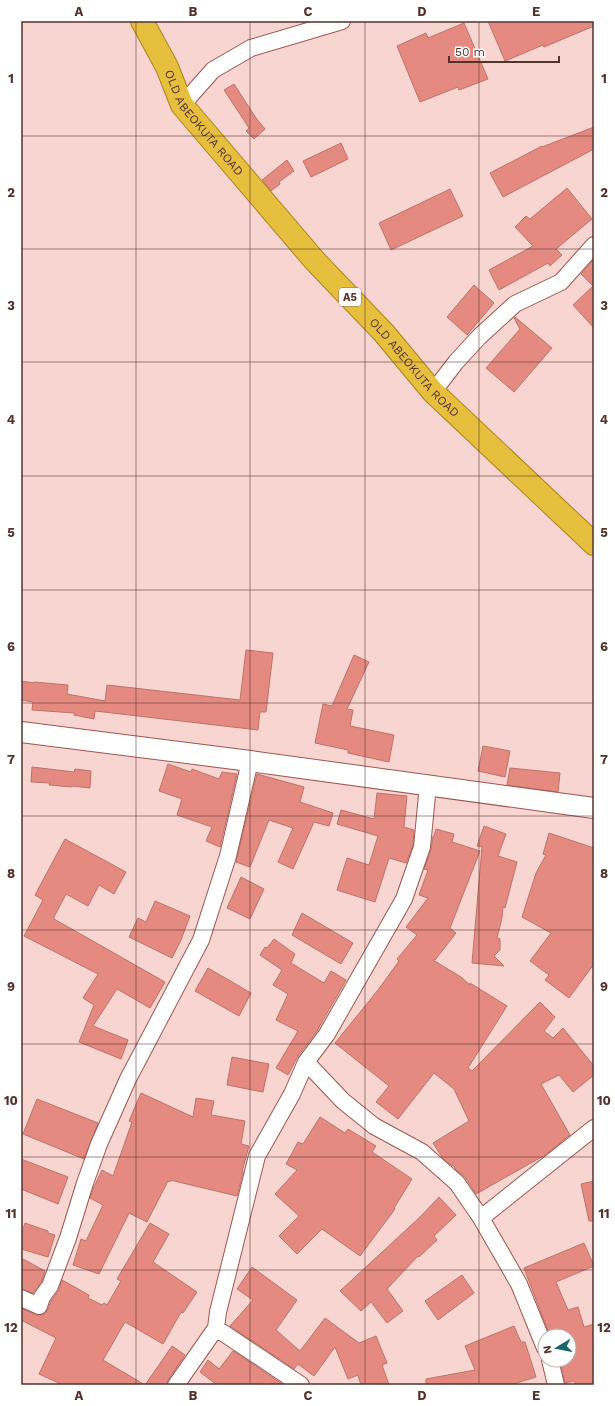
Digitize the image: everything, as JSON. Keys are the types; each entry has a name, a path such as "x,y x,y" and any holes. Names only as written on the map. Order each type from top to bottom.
{"highway":[{"name":"OLD ABEOKUTA ROAD","path":"142,21 168,67 182,105 315,260 384,333 432,392 594,544"}],"street":[{"path":"182,105 213,70 251,48 342,21"},
{"path":"432,392 456,362 479,337 515,304 561,282 594,245"},
{"path":"21,732 594,808"},
{"path":"21,1298 39,1306 42,1297 50,1286 68,1238 99,1144 128,1079 201,940 228,856 250,762"},
{"path":"176,1385 216,1328 218,1312 257,1156 292,1094 306,1062 327,1034 404,899 422,847 428,785"},
{"path":"306,1062 343,1101 374,1126 422,1152 456,1183 481,1218 520,1284 537,1328"},
{"path":"481,1218 594,1128"},
{"path":"216,1328 301,1385"},
{"path":"552,1368 556,1385"}],"building":[{"path":"488,21 594,21 594,26 544,47 543,45 505,61"},
{"path":"464,23 488,79 459,90 458,87 420,102 397,46 426,33 428,38"},
{"path":"234,84 265,129 254,139 246,131 249,128 224,90"},
{"path":"594,127 594,149 503,197 490,173 542,146"},
{"path":"341,143 348,159 311,177 303,161"},
{"path":"287,160 294,171 279,182 280,184 271,191 262,180"},
{"path":"567,188 592,219 556,249 562,255 550,266 548,263 499,290 489,270 533,246 515,227 526,216 530,219"},
{"path":"450,189 463,216 391,250 379,223"},
{"path":"594,259 594,328 573,305 593,286 581,274"},
{"path":"474,285 494,303 467,335 447,317"},
{"path":"515,317 552,348 514,392 486,368 520,329 514,318"},
{"path":"246,650 273,653 266,712 260,712 258,730 95,711 94,719 74,715 74,713 32,710 33,702 21,700 21,681 68,685 67,694 105,701 107,685 240,700"},
{"path":"354,655 369,662 347,709 353,710 350,726 394,735 389,762 348,753 348,750 315,743 323,704 332,706"},
{"path":"483,746 510,751 505,777 478,771"},
{"path":"168,764 191,772 192,769 219,779 222,772 237,774 220,847 206,841 212,827 177,815 182,799 159,791"},
{"path":"32,767 74,772 75,769 91,771 90,788 31,782"},
{"path":"510,768 560,773 558,792 507,785"},
{"path":"257,774 304,787 300,802 333,813 329,826 314,822 293,869 278,862 293,828 269,820 250,867 236,862"},
{"path":"377,793 407,796 404,827 414,830 413,845 406,863 389,858 375,902 337,890 347,858 369,865 378,836 337,824 341,810 374,819"},
{"path":"484,826 506,834 498,856 517,862 505,908 503,907 497,938 500,939 500,950 494,956 504,966 472,963 482,847 477,846"},
{"path":"436,829 454,834 452,842 480,851 450,928 456,933 435,960 433,960 461,977 470,985 470,983 507,1006 468,1068 472,1071 540,1002 555,1017 544,1031 553,1038 563,1028 594,1066 594,1075 573,1092 559,1075 541,1084 570,1135 545,1155 476,1194 465,1177 442,1157 433,1143 469,1121 454,1089 434,1073 398,1119 376,1102 389,1086 335,1043 378,990 399,961 397,959 417,935 406,927 428,898 419,895 428,870 424,869 431,850 433,836"},
{"path":"549,833 594,848 594,964 569,998 545,980 549,975 530,961 551,933 522,917 536,873 546,855 543,854"},
{"path":"65,839 126,872 114,894 99,885 88,906 66,894 54,919 165,982 150,1008 117,989 93,1026 128,1040 121,1059 79,1042 94,1005 83,998 98,974 24,936 43,900 35,895"},
{"path":"241,877 264,889 250,919 227,908"},
{"path":"155,901 190,916 172,958 129,937 138,918 146,922"},
{"path":"302,913 353,943 341,964 292,935"},
{"path":"274,939 295,954 291,963 324,983 331,971 346,980 317,1031 298,1056 288,1075 276,1068 298,1031 276,1020 288,994 273,985 282,970 260,955 265,947 267,948"},
{"path":"208,968 251,993 239,1016 195,991"},
{"path":"232,1057 269,1064 263,1092 227,1085"},
{"path":"141,1093 193,1117 196,1098 214,1101 211,1115 245,1121 241,1144 249,1146 243,1172 237,1196 170,1180 170,1182 168,1181 147,1222 129,1213 99,1274 73,1265 81,1239 86,1241 103,1205 90,1198 94,1187 102,1170 113,1176 132,1122 129,1121"},
{"path":"37,1099 98,1123 84,1159 23,1134"},
{"path":"320,1117 345,1133 348,1129 376,1146 372,1152 412,1179 394,1208 395,1209 360,1256 322,1229 297,1254 279,1236 299,1216 275,1194 297,1170 286,1164 298,1142 303,1144"},
{"path":"21,1159 68,1177 58,1204 21,1189"},
{"path":"594,1181 594,1221 589,1221 581,1184"},
{"path":"439,1197 456,1215 434,1236 437,1240 419,1257 418,1256 387,1289 403,1311 387,1323 371,1302 361,1311 340,1291 420,1217"},
{"path":"25,1223 55,1235 48,1257 21,1249 21,1235"},
{"path":"150,1223 169,1234 153,1262 197,1292 183,1313 181,1312 163,1344 125,1322 103,1360 145,1385 63,1385 39,1374 56,1338 21,1320 21,1308 36,1315 45,1314 51,1301 59,1290 62,1280 89,1295 88,1298 102,1305 104,1303 107,1305 121,1281 117,1279"},
{"path":"584,1243 594,1266 556,1282 568,1310 578,1307 584,1327 594,1324 594,1385 576,1385 574,1381 565,1383 562,1368 577,1368 577,1328 547,1328 524,1268"},
{"path":"21,1258 45,1271 42,1281 33,1293 21,1289"},
{"path":"252,1267 297,1300 276,1330 300,1351 325,1318 359,1343 376,1336 387,1363 382,1365 389,1385 361,1385 358,1375 348,1379 335,1347 314,1376 298,1364 294,1369 230,1326 253,1300 237,1289"},
{"path":"462,1275 474,1293 438,1320 425,1301"},
{"path":"514,1326 521,1342 525,1342 536,1377 510,1385 426,1385 426,1379 475,1370 465,1346"},
{"path":"172,1346 185,1355 166,1385 145,1385"},
{"path":"233,1351 282,1384 217,1385 200,1372 208,1360 219,1369"}]}
